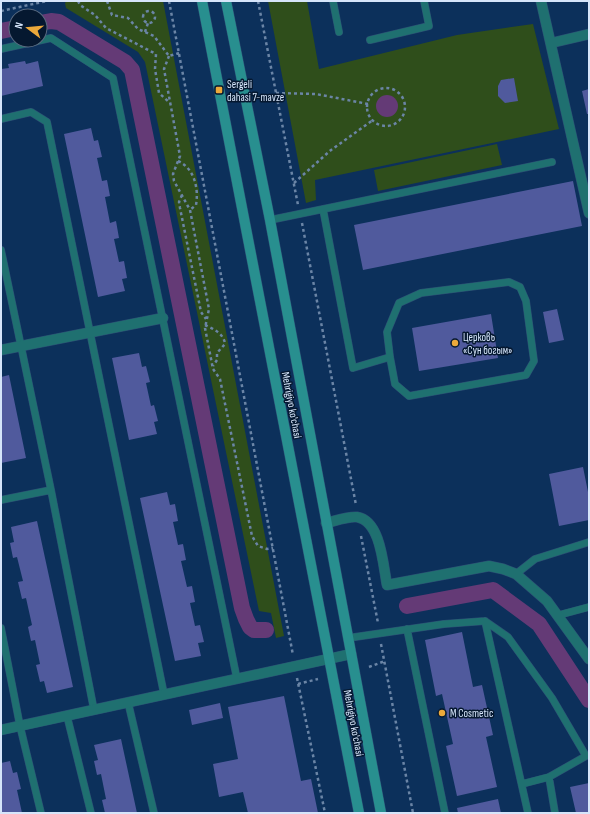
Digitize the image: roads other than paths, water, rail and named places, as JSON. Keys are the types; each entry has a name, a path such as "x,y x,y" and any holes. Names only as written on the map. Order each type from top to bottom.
{"main road":[{"name":"Mehrigiyo ko'chasi","path":"202,1 359,813"},
{"name":"Mehrigiyo ko'chasi","path":"226,1 270,220 381,813"}],"street":[{"path":"541,1 550,43 586,182 589,213"},
{"path":"550,43 589,34"},
{"path":"1,350 163,318"},
{"path":"326,523 358,517 365,519 376,530 387,585 490,566 516,574 547,601 559,615 589,659"},
{"path":"1,730 351,654"}],"lane":[{"path":"333,1 339,32"},
{"path":"370,40 429,26 424,1"},
{"path":"1,49 51,38 113,78 237,679"},
{"path":"1,119 31,112 47,122 164,694"},
{"path":"270,220 552,162"},
{"path":"323,209 354,368 390,358"},
{"path":"1,250 22,345 94,710"},
{"path":"509,282 520,287 526,301 534,361 526,375 410,396 395,384 390,358 387,332 399,303 421,293 428,292 509,282"},
{"path":"1,500 51,490"},
{"path":"516,574 535,558 589,542"},
{"path":"559,615 589,607"},
{"path":"348,638 407,629 485,621 508,637 552,698 586,756 549,777 522,784"},
{"path":"485,621 528,813"},
{"path":"1,628 20,726 41,813"},
{"path":"407,629 445,813"},
{"path":"128,702 154,813"},
{"path":"67,716 91,813"},
{"path":"549,777 555,813"}],"waterway":[{"path":"48,22 59,22 125,62 132,70 242,608 250,627 254,630 266,630"},
{"path":"1,31 8,30"},
{"path":"407,606 493,590 539,624 589,700"}],"place":[{"name":"Sergeli dahasi 7-mavze","path":"219,90"},
{"name":"Церковь «Сун богым»","path":"455,343"},
{"name":"M Cosmetic","path":"442,713"}]}
